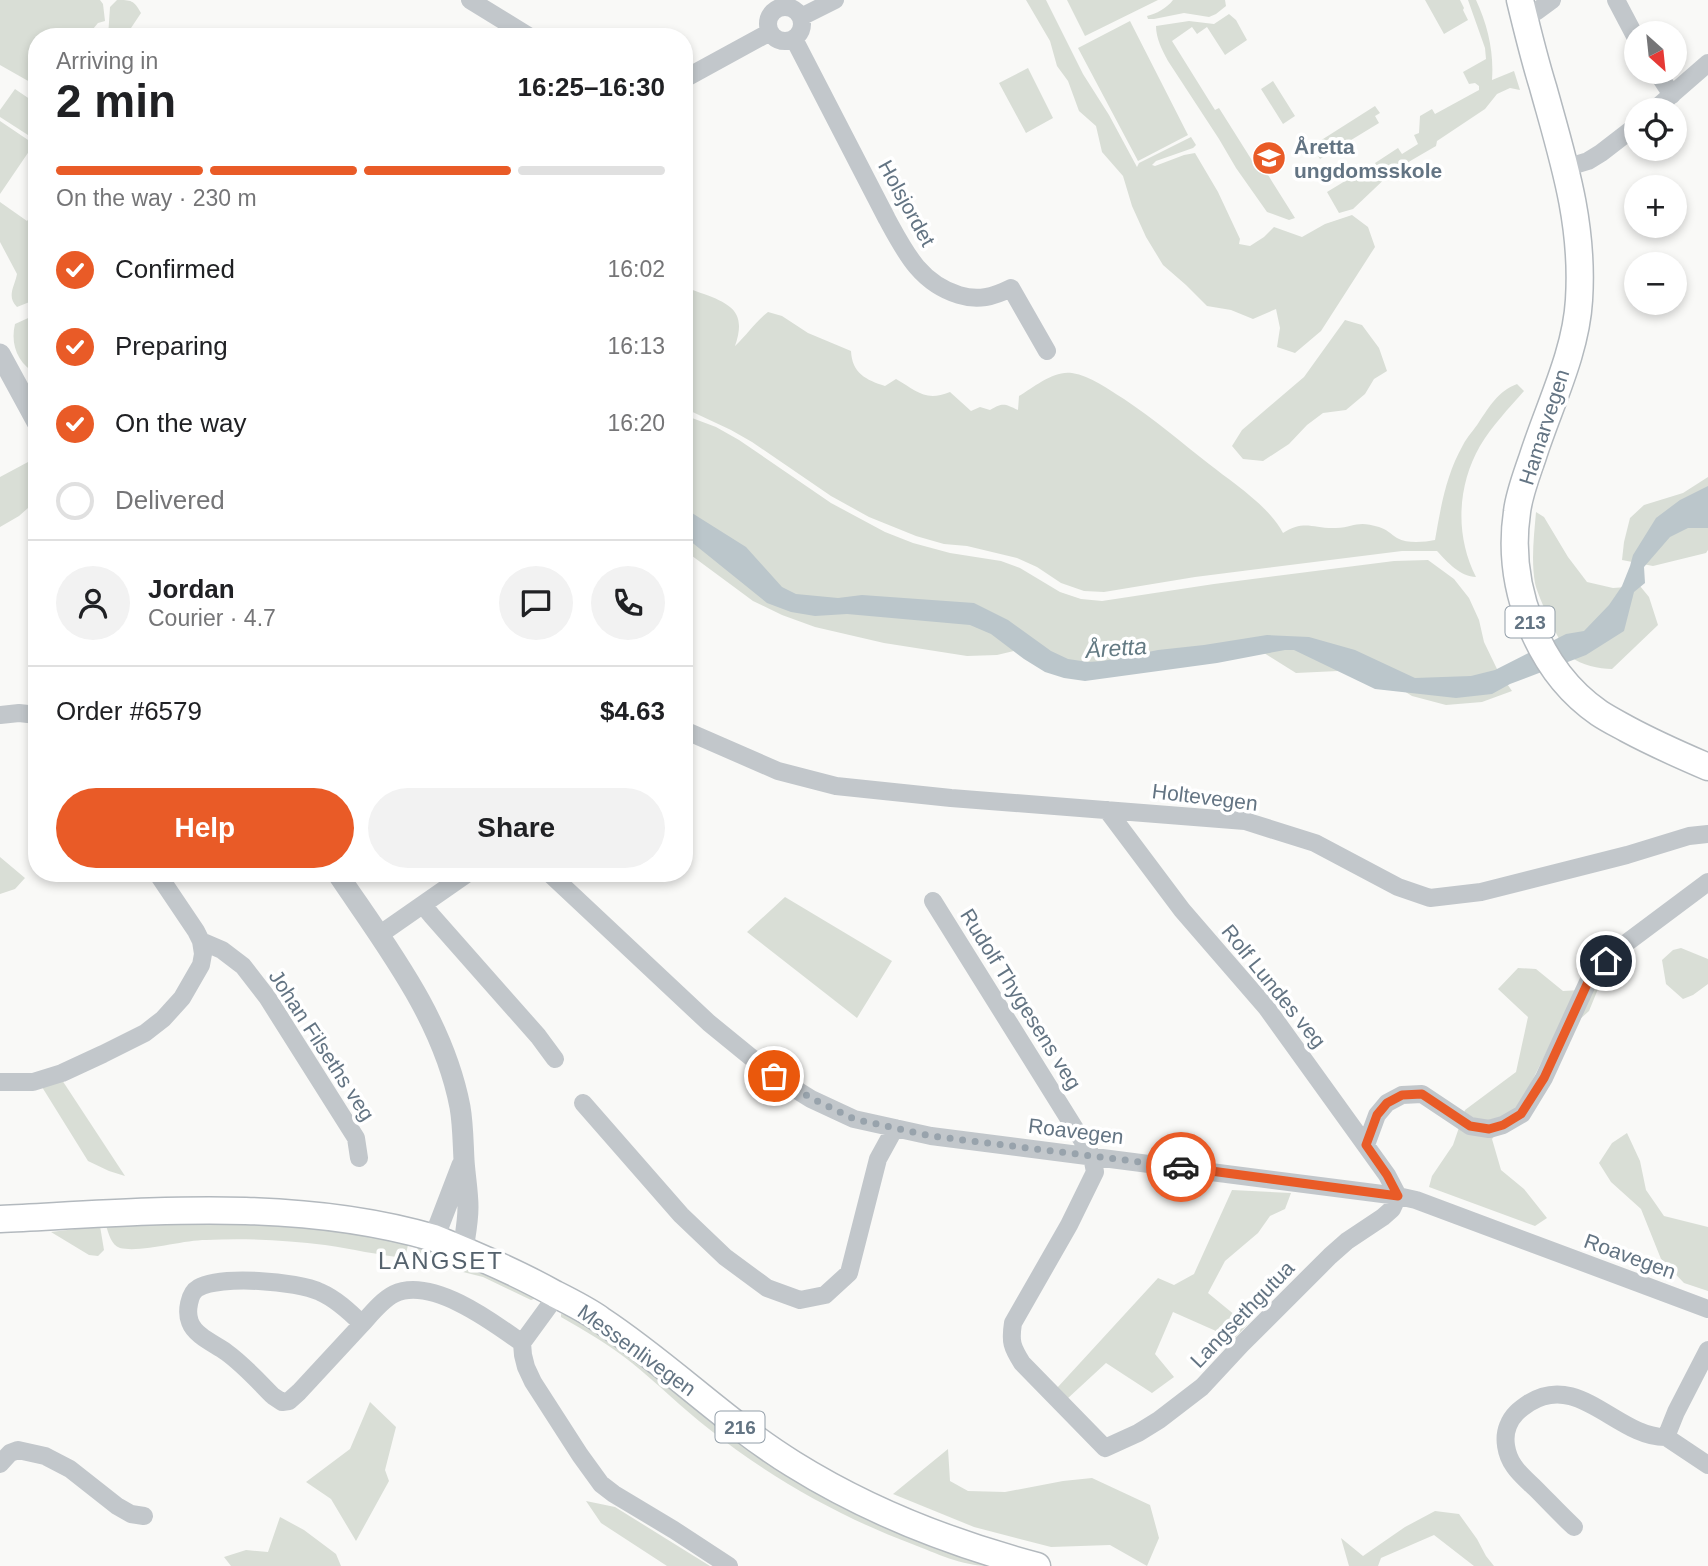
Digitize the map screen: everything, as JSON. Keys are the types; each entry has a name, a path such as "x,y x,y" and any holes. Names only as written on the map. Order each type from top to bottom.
{"main road":[{"name":"Hamarvegen","path":"1522,9 1577,220 1581,261 1579,303 1570,348 1533,455 1517,512 1514,559 1519,590 1542,649 1578,696 1600,714 1659,746 1708,767"},
{"name":"Messenlivegen","path":"0,1219 205,1210 281,1211 337,1217 434,1238 519,1274 601,1320 732,1422 800,1468 853,1499 992,1560 1037,1566"}],"street":[{"path":"470,0 515,28"},
{"path":"801,17 835,0"},
{"path":"1522,9 1537,11 1552,0"},
{"path":"1616,0 1627,21"},
{"path":"790,7 801,17 803,27 794,39 784,42 773,37 770,32 769,19 777,9 790,7"},
{"path":"693,74 770,32"},
{"name":"Holsjordet","path":"794,39 887,219 915,266 932,283 969,298 994,297 1011,288 1047,351"},
{"path":"1668,98 1708,63"},
{"path":"1665,84 1672,94"},
{"path":"1565,169 1588,161 1624,135"},
{"path":"0,354 28,405"},
{"path":"0,715 28,714"},
{"name":"Holtevegen","path":"693,734 778,771 836,786 951,798 1245,821 1315,843 1398,887 1430,898 1481,892 1627,855 1689,836 1708,834"},
{"name":"Rolf Lundes veg","path":"1107,810 1182,910 1266,1007 1387,1175 1398,1196"},
{"path":"0,1082 33,1082 62,1073 145,1032 163,1019 182,998 201,965 201,941 164,882"},
{"path":"343,882 417,994 438,1033 454,1080 463,1132 468,1208 463,1250"},
{"path":"379,935 456,882"},
{"name":"Roavegen","path":"559,882 709,1023 774,1076 854,1119 931,1136 1398,1196 1416,1200 1708,1308"},
{"path":"1366,1145 1377,1115 1387,1103 1402,1095 1422,1094 1470,1126 1489,1129 1503,1125 1521,1114 1544,1078 1588,982 1621,947 1708,882"},
{"name":"Rudolf Thygesens veg","path":"933,901 1092,1156"},
{"path":"424,905 555,1059"},
{"name":"Johan Filseths veg","path":"201,941 222,950 243,966 267,997 356,1138 359,1158"},
{"path":"583,1103 681,1215 725,1257 767,1288 800,1300 825,1295 849,1273 878,1159 895,1128"},
{"name":"Langsethgutua","path":"1092,1156 1095,1172 1069,1225 1013,1323 1011,1338 1013,1348 1023,1363 1105,1448 1159,1420 1202,1387 1324,1261 1392,1209 1398,1196"},
{"path":"434,1238 464,1159"},
{"path":"362,1324 337,1302 318,1291 284,1283 232,1281 210,1284 196,1288 188,1309 190,1322 198,1332 226,1352 282,1402 289,1401 299,1392 362,1324 379,1305 395,1294 414,1290 448,1297 522,1343"},
{"path":"557,1295 522,1343 526,1367 533,1382 601,1484 729,1566"},
{"path":"1666,1437 1708,1350"},
{"path":"1574,1527 1513,1465 1506,1449 1507,1428 1513,1415 1545,1395 1568,1394 1639,1432 1653,1437 1666,1437 1708,1465"},
{"path":"0,1464 9,1453 19,1450 46,1456 70,1469 117,1506 131,1514 144,1516"}],"shaded area":[{"path":"0,0 100,0 103,4 105,21 94,28 28,28 28,81 0,65"},
{"path":"117,0 126,0 136,5 141,13 131,28 109,28 110,7"},
{"path":"1026,0 1046,0 1083,74 1137,167 1139,163 1191,137 1196,145 1193,148 1156,161 1152,165 1195,153 1218,192 1240,239 1239,244 1250,246 1274,227 1302,237 1325,224 1352,215 1368,227 1375,247 1321,331 1295,353 1277,347 1280,328 1276,309 1253,319 1231,310 1207,306 1163,265 1132,206 1123,176 1102,152 1096,126 1079,111 1068,81 1057,66 1050,41"},
{"path":"1067,0 1158,0 1085,36"},
{"path":"1173,0 1225,0 1226,6 1209,17 1184,13 1148,19 1147,16 1168,6"},
{"path":"1425,0 1460,0 1468,20 1444,34"},
{"path":"1468,0 1476,0 1487,29 1492,80 1514,71 1520,90 1510,88 1497,94 1485,109 1437,141 1436,146 1393,171 1353,209 1339,213 1327,192 1355,175 1359,180 1378,168 1375,163 1398,148 1402,154 1418,144 1414,135 1419,133 1420,116 1432,109 1435,114 1479,90 1475,83 1469,84 1463,72 1486,59 1485,48"},
{"path":"1229,14 1236,20 1247,40 1225,55 1207,27 1197,34 1192,27 1172,41 1215,110 1219,108 1253,162 1258,159 1295,218 1289,220 1267,212 1168,61 1158,39 1156,26 1189,21 1214,24"},
{"path":"1130,21 1188,135 1138,161 1078,48"},
{"path":"1028,68 1053,118 1026,133 999,83"},
{"path":"1273,81 1295,116 1283,124 1261,89"},
{"path":"15,89 28,98 28,135 0,117 0,110"},
{"path":"1375,106 1380,113 1375,116 1379,123 1320,159 1312,146"},
{"path":"0,121 28,140 28,153 0,194"},
{"path":"0,202 28,220 28,303 17,307 12,299 12,291 17,274 0,242"},
{"path":"693,290 723,302 735,312 739,326 735,346 768,312 782,316 808,333 851,351 857,370 872,381 885,386 896,379 916,391 934,396 950,392 971,411 980,407 990,410 1004,405 1018,410 1019,396 1051,377 1072,373 1086,377 1135,407 1239,487 1260,504 1283,533 1297,526 1336,528 1366,524 1382,528 1406,541 1421,542 1435,540 1448,479 1465,442 1500,395 1517,384 1524,391 1480,446 1467,478 1463,494 1462,528 1469,561 1476,577 1460,572 1437,551 1402,551 1195,577 1104,592 1084,591 1061,583 1017,558 967,546 944,544 869,517 831,496 731,430 693,412"},
{"path":"28,318 28,368 17,353 15,324"},
{"path":"1345,320 1362,325 1379,348 1387,371 1374,379 1365,394 1346,410 1323,413 1289,444 1263,461 1243,459 1232,446 1242,430 1304,377"},
{"path":"693,418 739,440 831,503 885,532 950,553 1001,561 1020,568 1060,592 1081,599 1102,601 1394,561 1428,560 1454,579 1469,598 1479,620 1484,642 1497,669 1512,691 1482,702 1446,705 1412,696 1383,678 1359,670 1296,673 1245,641 1094,670 1022,649 997,655 967,656 884,643 815,627 753,601 693,557"},
{"path":"28,462 28,508 0,527 0,477"},
{"path":"1708,477 1706,553 1653,566 1622,560 1630,518 1644,505 1683,493"},
{"path":"1708,486 1708,528 1688,528 1670,537 1644,567 1645,583 1634,592 1624,631 1586,655 1510,684 1492,694 1456,698 1375,689 1294,650 1085,681 1064,678 1045,672 991,634 970,625 847,614 815,616 791,612 767,603 693,543 693,514 746,547 782,587 796,594 838,598 862,595 974,603 1008,620 1051,651 1068,659 1103,661 1158,650 1267,635 1309,637 1355,650 1415,678 1471,676 1495,670 1566,634 1584,631 1609,605 1622,586 1633,555 1656,518 1680,500"},
{"path":"1536,512 1544,517 1587,582 1613,588 1640,586 1649,597 1658,625 1612,669 1590,666 1571,657 1550,622 1534,574"},
{"path":"0,857 25,878 15,889 0,894"},
{"path":"785,897 892,961 857,1018 747,932"},
{"path":"1681,948 1708,959 1708,984 1683,999 1666,984 1662,960 1673,950"},
{"path":"1518,968 1536,969 1563,991 1598,989 1589,1011 1549,1047 1522,1101 1492,1139 1501,1170 1524,1189 1547,1218 1535,1226 1429,1187 1432,1176 1453,1145 1465,1110 1516,1072 1528,1017 1498,989"},
{"path":"62,1080 125,1176 88,1161 42,1087"},
{"path":"1627,1133 1640,1161 1646,1190 1664,1216 1708,1227 1708,1291 1684,1283 1661,1259 1641,1209 1611,1182 1599,1163 1612,1143"},
{"path":"1232,1190 1291,1193 1285,1209 1270,1216 1258,1233 1225,1261 1208,1293 1247,1325 1234,1339 1173,1312 1155,1354 1174,1377 1152,1393 1106,1363 1067,1399 1057,1388 1158,1278 1174,1285 1194,1274"},
{"path":"265,1221 372,1235 408,1245 405,1258 325,1245 251,1239 196,1241 129,1249 114,1244 106,1226 120,1224"},
{"path":"100,1226 104,1250 98,1256 89,1255 51,1232"},
{"path":"418,1248 455,1260 532,1294 534,1299 531,1300 483,1277 415,1264 412,1261"},
{"path":"561,1314 594,1328 649,1370 988,1566 959,1561 930,1551 858,1521 806,1494 732,1447 624,1356 561,1317"},
{"path":"370,1402 396,1427 385,1470 389,1481 356,1541 331,1499 306,1482 350,1449"},
{"path":"948,1449 950,1481 968,1491 1005,1492 1092,1478 1150,1505 1159,1538 1147,1566 1110,1545 1051,1547 974,1527 893,1494"},
{"path":"586,1501 615,1507 710,1566 667,1566 601,1523"},
{"path":"1435,1511 1459,1514 1494,1566 1474,1566 1434,1535 1381,1558 1378,1566 1349,1566 1341,1538 1363,1556 1405,1527"},
{"path":"280,1517 304,1530 336,1554 341,1566 231,1566 224,1557 246,1550 268,1552"}],"way so far":[{"path":"774,1076 854,1119 931,1136 1181,1167"}],"place":[{"name":"Åretta ungdomsskole","path":"1269,158"}],"district":[{"name":"LANGSET","path":"441,1260"}],"route":[{"path":"1181,1167 1398,1196 1366,1145 1377,1115 1387,1103 1402,1095 1422,1094 1470,1126 1489,1129 1503,1125 1521,1114 1544,1078 1588,982 1606,961"}],"water label":[{"name":"Åretta","path":"1116,648"}]}
